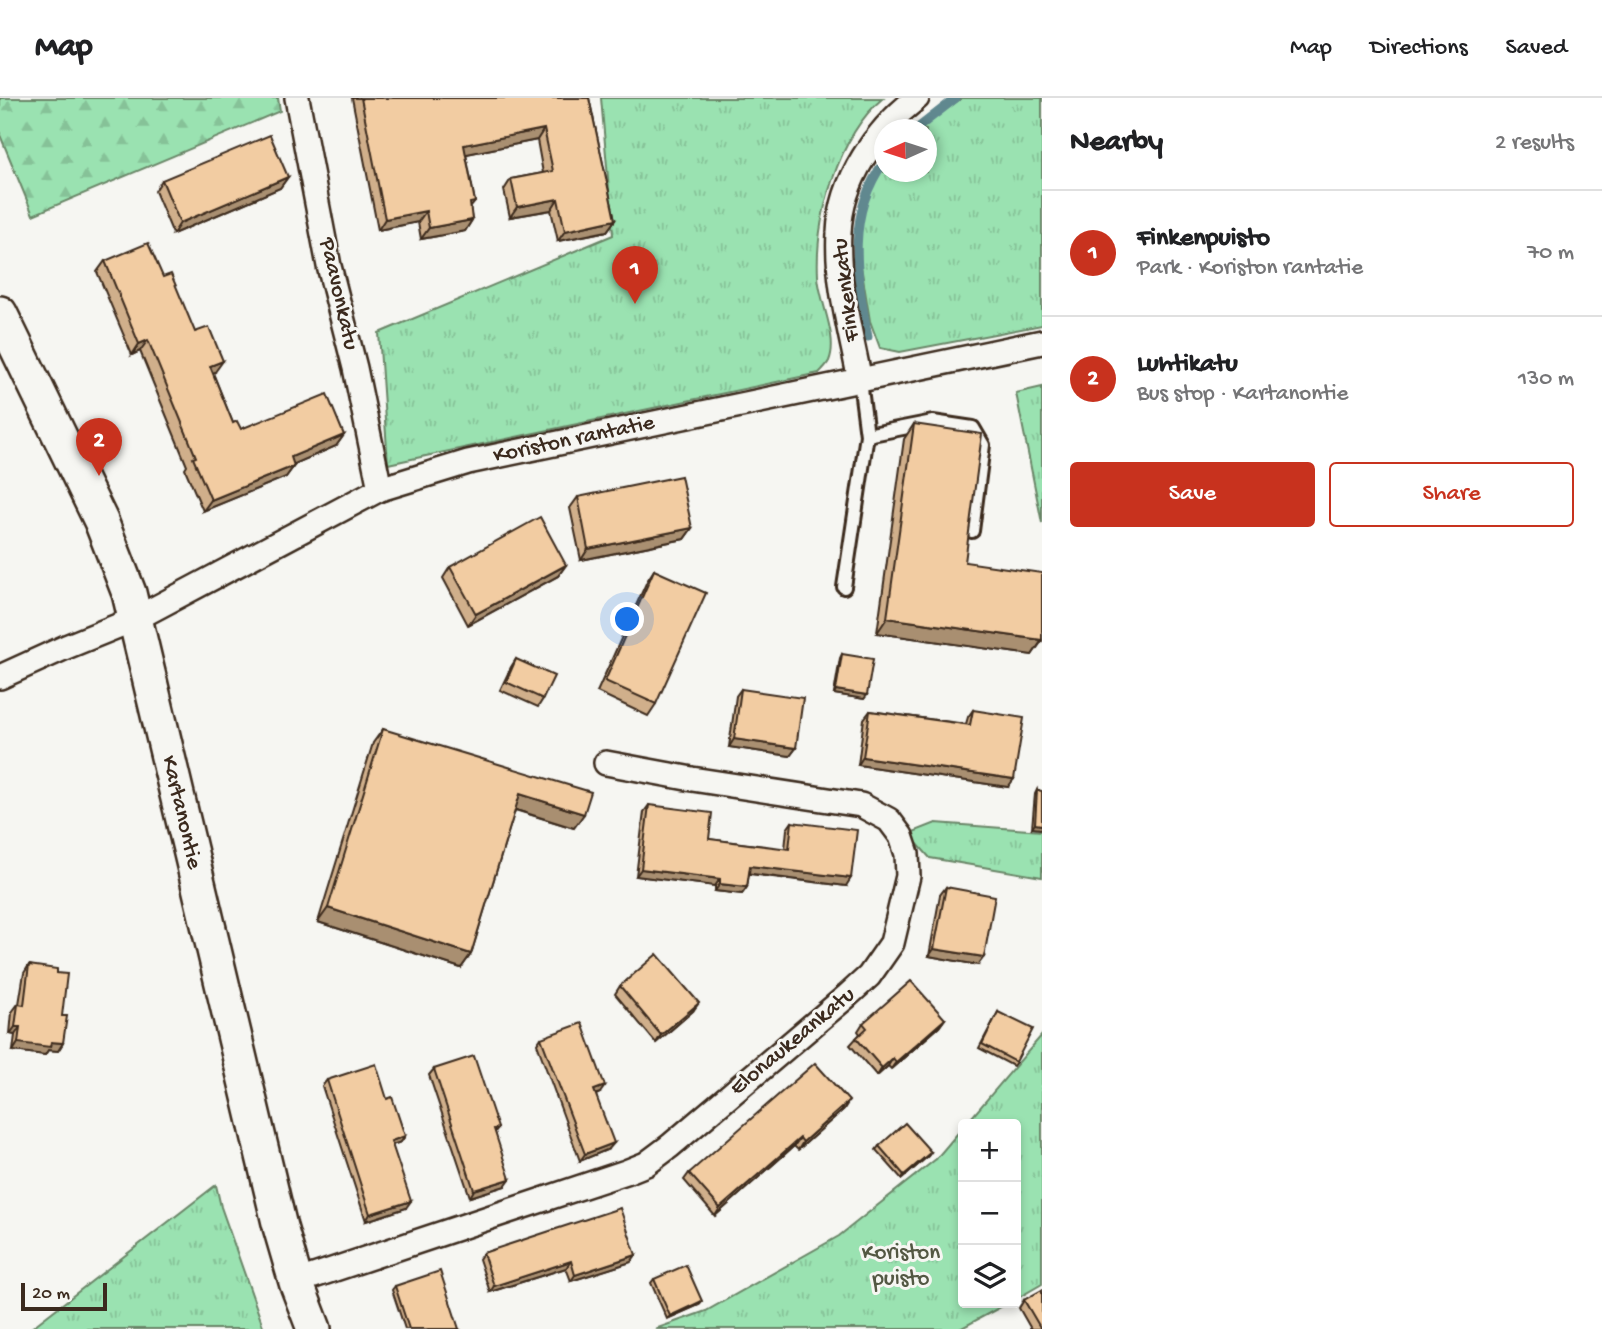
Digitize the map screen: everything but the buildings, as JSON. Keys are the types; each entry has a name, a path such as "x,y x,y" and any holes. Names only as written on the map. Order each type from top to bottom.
{"street":[{"name":"Paavonkatu","path":"298,98 329,266 355,368 380,489"},
{"name":"Finkenkatu","path":"860,381 839,264 839,230 849,187 867,150 883,128 917,98"},
{"name":"Kartanontie","path":"0,313 101,521 129,593 263,1156 296,1282 314,1329"},
{"name":"Koriston rantatie","path":"0,677 135,619 380,489 468,462 1042,342"},
{"name":"Elonaukeankatu","path":"296,1282 646,1164 847,996 869,976 892,943 908,876 907,854 901,836 889,820 861,805 692,779 606,762"}],"lane":[{"path":"844,587 867,435 860,381"},
{"path":"867,435 933,422 972,428 982,445 972,531"}],"green space":[{"path":"0,98 278,98 280,111 33,215 0,135"},
{"path":"601,98 883,98 853,134 832,180 825,204 818,253 818,276 832,341 828,363 819,373 388,464 379,333 613,235"},
{"path":"962,98 1042,98 1042,325 900,352 880,348 870,321 860,260 858,215 875,182 937,182 937,119 933,119"},
{"path":"1042,387 1042,523 1016,393"},
{"path":"936,823 1042,831 1042,877 930,858 915,841 913,832"},
{"path":"1042,1035 1042,1284 1021,1296 1021,1119 970,1119"},
{"name":"Koriston puisto","path":"958,1133 958,1308 999,1308 960,1329 655,1329 706,1311 839,1236 936,1159"},
{"path":"216,1185 221,1207 264,1329 30,1329"}],"waterway":[{"path":"929,119 956,98"},
{"path":"868,337 860,291 857,246 864,203 874,179"}],"place":[{"name":"Finkenpuisto","path":"635,304"},
{"name":"Luhtikatu","path":"99,476"}]}
